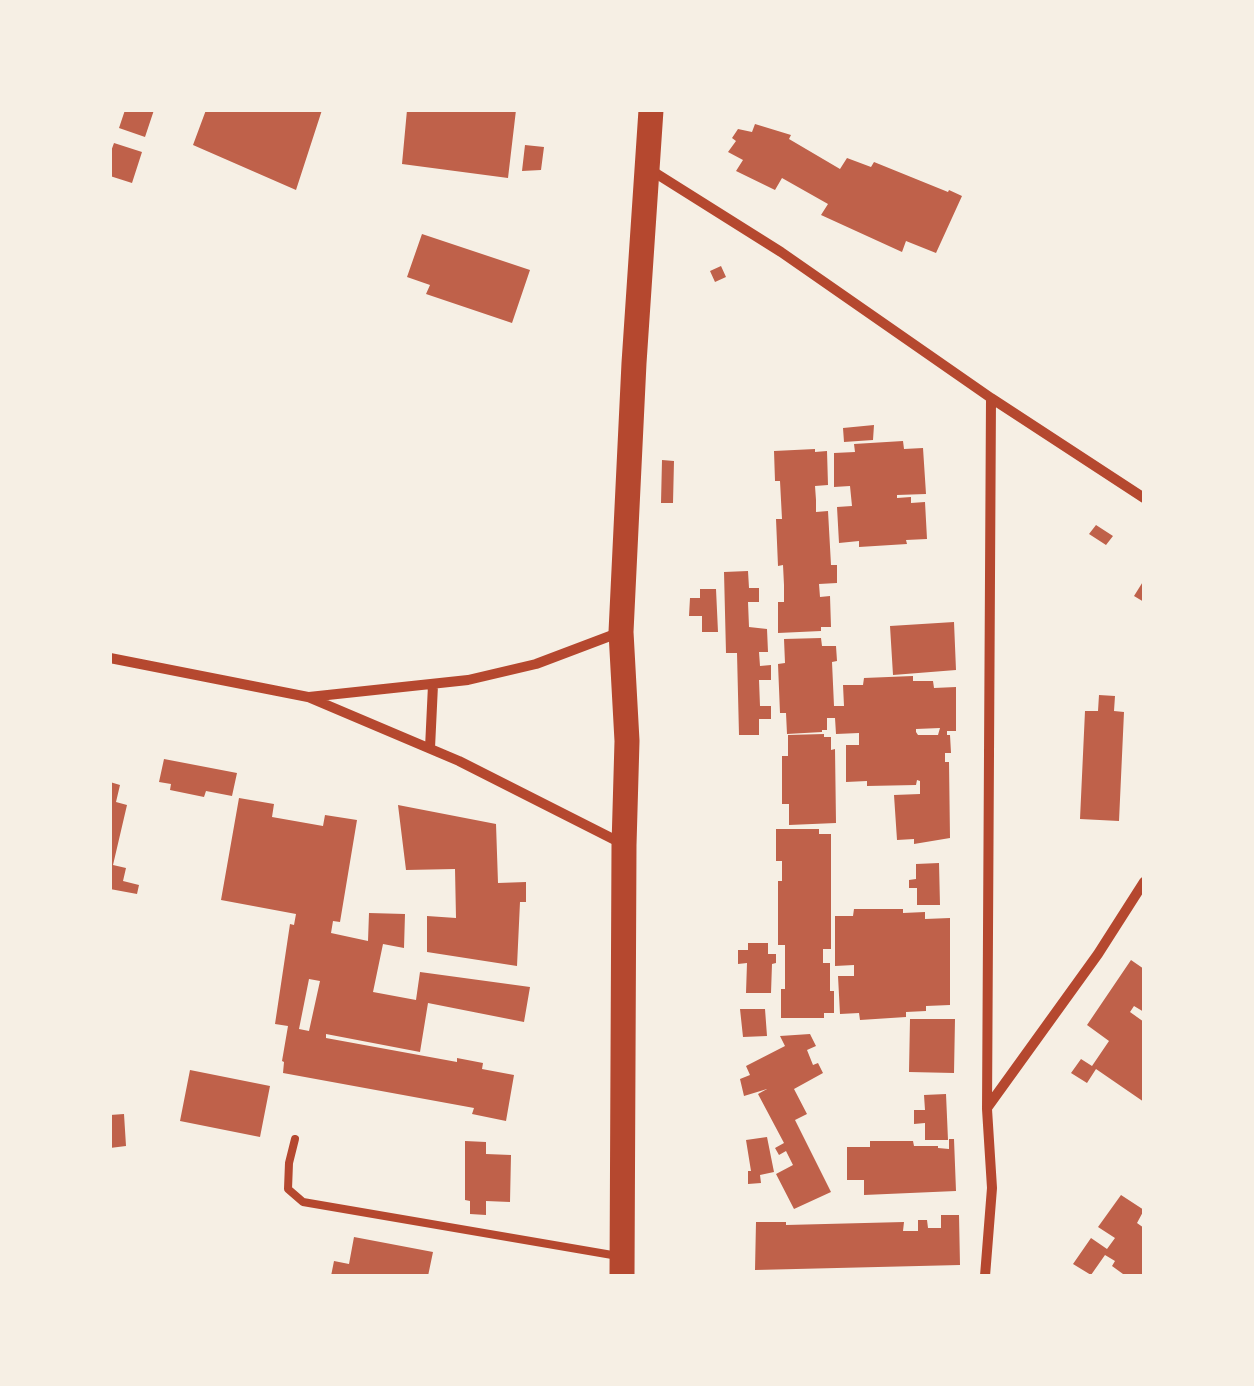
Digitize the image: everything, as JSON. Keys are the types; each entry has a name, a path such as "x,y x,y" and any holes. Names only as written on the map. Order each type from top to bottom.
{"main road":[{"path":"622,1266 627,741 621,632 651,110"}],"street":[{"path":"647,168 782,252 991,398 1144,498"},
{"path":"984,1276 992,1188 987,1108 991,398"},
{"path":"308,697 468,680 536,664 621,632"},
{"path":"110,658 308,697 430,748 624,845"},
{"path":"430,748 433,685"},
{"path":"987,1108 1098,954 1144,882"}],"lane":[{"path":"295,1138 288,1189 303,1202 622,1266"}],"building":[{"path":"125,110 154,110 145,137 119,128"},
{"path":"206,110 322,110 296,190 193,145"},
{"path":"407,110 516,110 508,178 402,164"},
{"path":"755,124 791,135 789,139 840,169 847,158 871,167 874,162 962,196 936,253 906,241 902,252 821,215 828,204 782,178 775,190 736,171 743,160 728,152 736,141 732,138 738,129 752,132"},
{"path":"114,143 142,152 132,183 110,176"},
{"path":"525,145 544,147 541,170 522,171"},
{"path":"422,234 530,270 512,323 426,294 430,285 407,277"},
{"path":"721,266 726,277 715,282 710,271"},
{"path":"874,425 873,440 844,442 843,428"},
{"path":"903,441 904,449 923,448 926,494 897,498 925,502 927,539 859,547 859,541 839,543 837,507 852,506 850,486 834,487 834,453 855,452 854,444"},
{"path":"774,451 827,451 828,485 815,486 816,512 828,511 831,565 837,565 837,583 819,584 820,597 830,596 831,627 778,633 778,602 784,602 784,585 783,565 778,566 776,519 782,519"},
{"path":"662,460 674,461 673,503 661,503"},
{"path":"1096,525 1113,536 1106,545 1089,534"},
{"path":"748,571 749,588 759,588 759,602 748,602 749,627 767,629 768,652 759,652 760,666 771,665 771,680 759,680 760,706 771,706 771,719 759,719 759,735 739,735 737,653 726,653 724,572"},
{"path":"1144,580 1144,602 1134,596"},
{"path":"700,589 716,589 718,632 702,632 702,616 689,616 690,598 700,598"},
{"path":"954,622 956,670 893,675 890,626"},
{"path":"821,638 822,646 836,646 837,661 832,662 834,706 844,706 843,685 863,685 864,678 913,676 913,681 933,681 934,688 956,687 956,731 947,731 951,753 945,753 945,762 949,762 950,838 914,844 914,839 897,840 894,795 920,794 920,781 916,785 867,786 867,781 846,782 846,745 859,745 859,733 836,734 835,718 827,718 827,730 822,732 787,734 786,713 780,713 778,664 785,663 784,639","holes":["940,728 938,735 918,735 916,729"]},
{"path":"1099,695 1115,696 1114,711 1124,712 1119,821 1080,819 1085,711 1098,711"},
{"path":"788,735 831,737 831,750 835,749 836,823 789,825 789,804 782,804 782,756 788,756"},
{"path":"164,759 237,773 232,796 206,791 204,797 170,790 171,784 159,782"},
{"path":"110,782 120,785 116,802 127,805 113,865 126,868 123,881 139,885 137,894 110,889"},
{"path":"239,798 274,804 272,817 323,826 325,815 357,820 340,922 333,921 331,933 368,941 369,913 405,914 404,948 383,944 373,992 416,1000 420,972 530,987 524,1022 428,1003 420,1052 326,1034 326,1038 457,1062 457,1058 483,1063 482,1069 514,1075 506,1121 472,1114 474,1108 283,1073 288,1026 275,1024 290,924 294,925 296,914 221,900","holes":["309,979 320,981 309,1031 299,1029"]},
{"path":"398,805 496,824 498,883 526,882 526,902 520,902 517,966 427,952 427,916 456,918 455,869 406,870"},
{"path":"776,829 819,829 819,834 831,834 831,949 823,949 823,963 830,963 834,1013 824,1013 824,1018 781,1018 785,945 778,945 778,881 782,881 782,861 776,861"},
{"path":"939,863 940,905 917,905 917,888 909,888 909,880 916,879 916,864"},
{"path":"854,909 903,909 903,913 925,912 925,919 950,918 950,1005 926,1006 926,1011 906,1012 906,1017 860,1020 859,1013 840,1014 838,976 854,976 854,965 835,966 835,916 853,916"},
{"path":"748,943 768,943 768,954 776,954 771,993 746,993 747,963 738,964 738,950 748,950"},
{"path":"1131,960 1144,969 1144,1012 1134,1006 1130,1012 1144,1022 1144,1102 1096,1069 1087,1083 1071,1073 1081,1059 1092,1066 1109,1041 1087,1025"},
{"path":"740,1009 765,1009 767,1036 743,1037"},
{"path":"910,1019 955,1019 954,1073 909,1072"},
{"path":"810,1034 816,1046 807,1050 813,1065 818,1063 823,1073 794,1089 807,1114 795,1120 831,1192 794,1209 776,1174 793,1165 786,1151 779,1155 775,1148 784,1143 758,1094 767,1089 744,1096 740,1079 750,1075 746,1066 785,1046 780,1036"},
{"path":"190,1070 270,1086 260,1137 180,1121"},
{"path":"946,1094 948,1140 925,1140 925,1123 914,1124 914,1110 925,1110 924,1095"},
{"path":"124,1114 126,1146 110,1148 110,1115"},
{"path":"767,1137 774,1172 760,1175 761,1183 748,1184 751,1171 746,1140"},
{"path":"949,1139 954,1139 956,1191 864,1195 864,1180 847,1180 847,1147 870,1147 870,1141 913,1141 914,1146 949,1149"},
{"path":"465,1141 486,1142 486,1154 511,1155 510,1202 486,1201 486,1215 470,1214 470,1201 465,1200"},
{"path":"1121,1195 1144,1210 1137,1223 1144,1228 1144,1276 1122,1276 1112,1266 1115,1261 1105,1255 1091,1275 1073,1264 1091,1238 1107,1249 1115,1238 1098,1227"},
{"path":"941,1215 959,1215 960,1265 755,1270 756,1222 904,1222 903,1231 918,1231 918,1220 927,1220 928,1228 941,1228"},
{"path":"354,1237 433,1252 428,1276 331,1276 334,1261 349,1264"}]}
